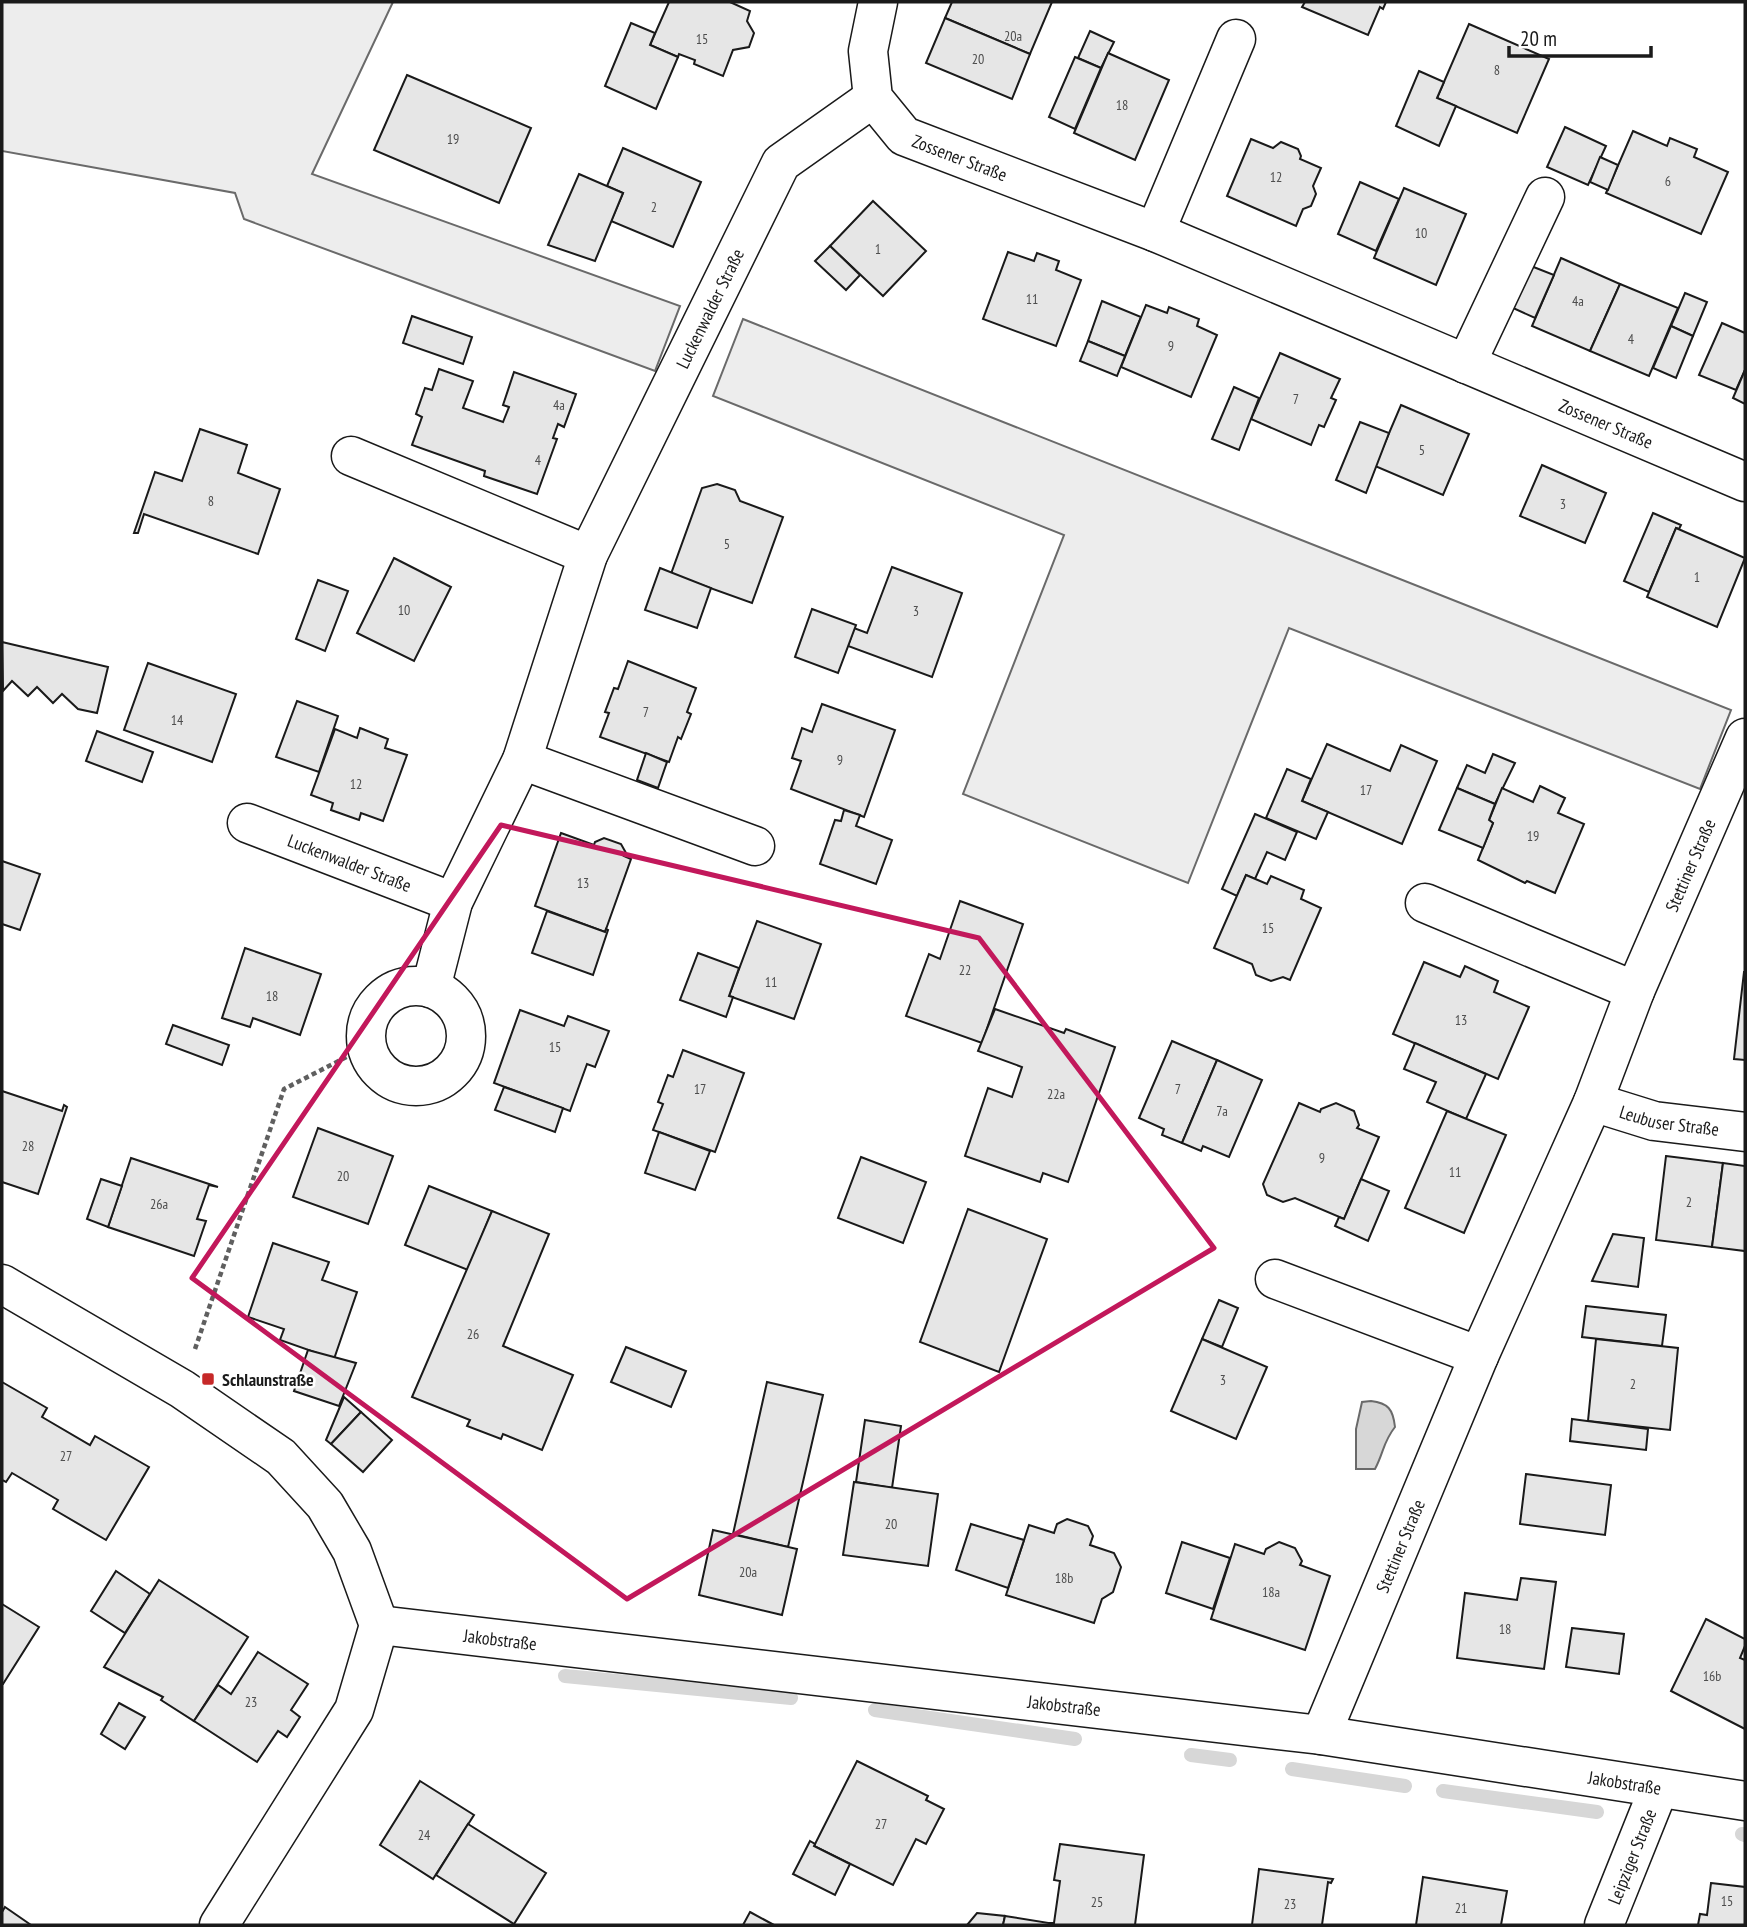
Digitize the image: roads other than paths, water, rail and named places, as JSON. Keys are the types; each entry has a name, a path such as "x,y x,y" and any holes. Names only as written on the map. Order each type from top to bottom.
{"street":[{"path":"873,98 867,51 878,2"},
{"path":"1155,232 1236,39"},
{"name":"Zossener Straße","path":"873,98 904,136 1155,232 1745,482"},
{"name":"Luckenwalder Straße","path":"431,988 453,902 523,760 588,555 781,163 873,98"},
{"path":"1466,364 1545,197"},
{"path":"351,456 588,555"},
{"name":"Stettiner Straße","path":"1321,1735 1479,1356 1593,1102 1635,991 1745,738"},
{"path":"523,760 754,846"},
{"name":"Luckenwalder Straße","path":"247,823 453,902"},
{"path":"1425,903 1635,991"},
{"path":"413,986 431,988 447,996 466,1025 466,1043 461,1059 450,1074 435,1083 418,1087 400,1084 385,1076 373,1063 366,1047 366,1029 371,1013 381,999 396,989 413,986"},
{"name":"Leubuser Straße","path":"1593,1102 1654,1121 1745,1132"},
{"path":"1275,1279 1479,1356"},
{"path":"2,1284 182,1389 281,1458 325,1505 352,1551 379,1625 354,1710 219,1925"},
{"name":"Jakobstraße","path":"379,1625 1321,1735 1745,1801"},
{"name":"Leipziger Straße","path":"1604,1925 1658,1788"}],"waterway":[{"path":"565,1676 791,1698"},
{"path":"875,1710 1075,1739"},
{"path":"1191,1755 1230,1760"},
{"path":"1292,1769 1405,1786"},
{"path":"1443,1791 1597,1812"}],"place":[{"name":"Schlaunstraße","path":"208,1379"}]}
